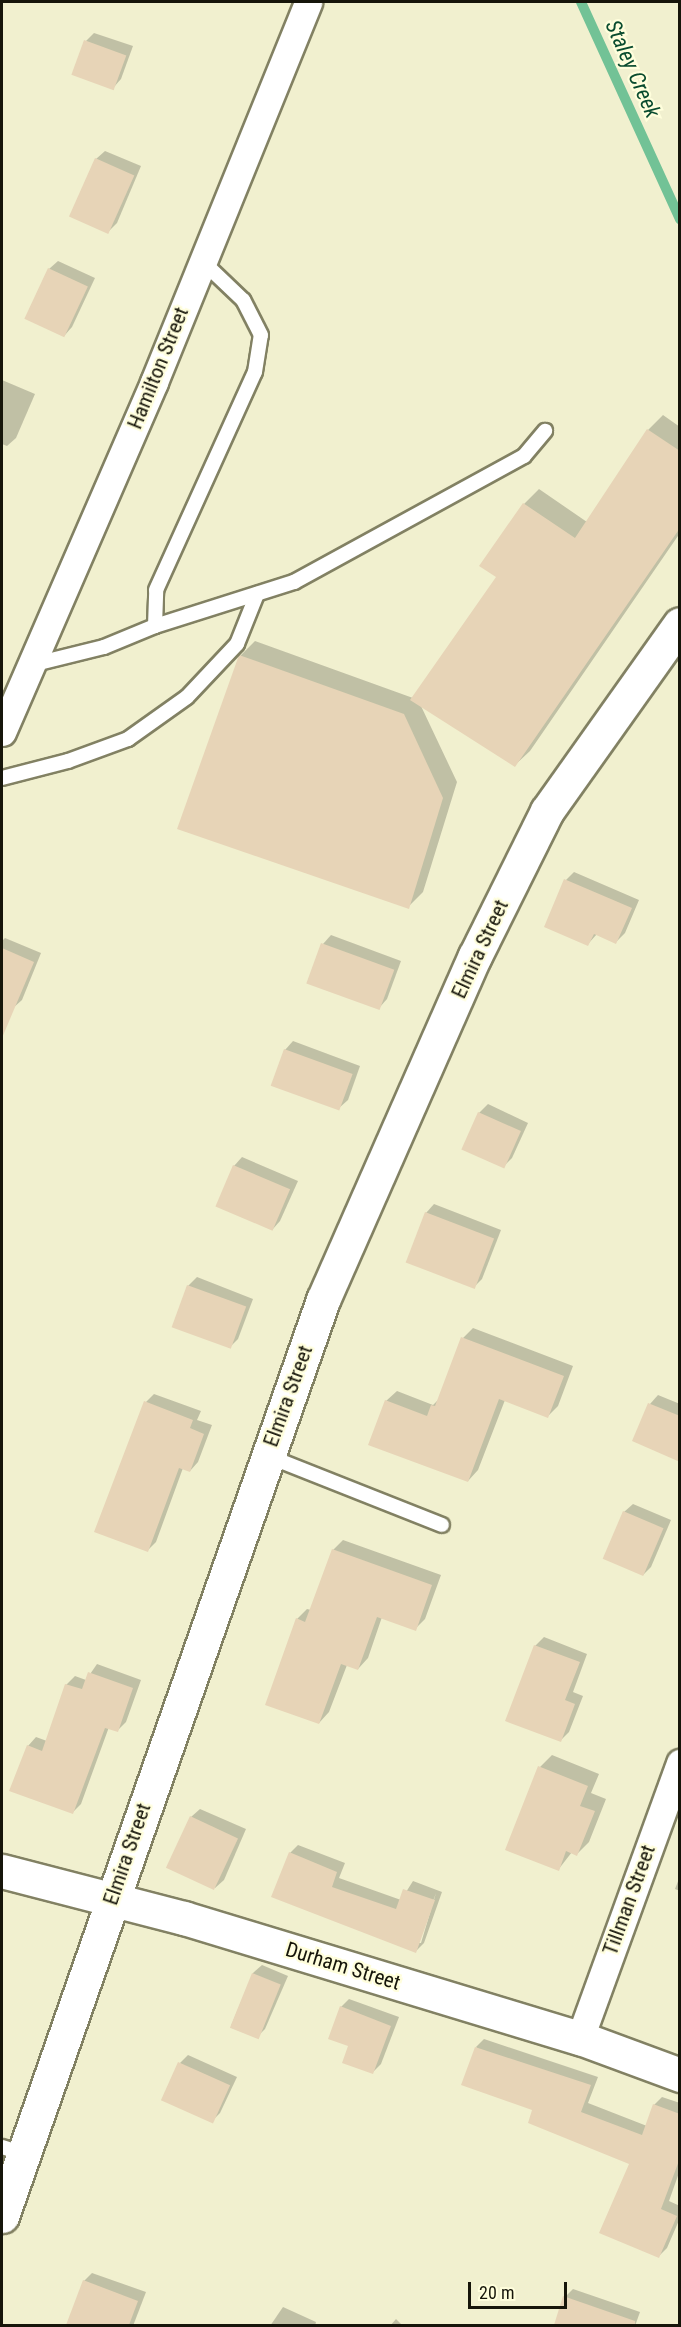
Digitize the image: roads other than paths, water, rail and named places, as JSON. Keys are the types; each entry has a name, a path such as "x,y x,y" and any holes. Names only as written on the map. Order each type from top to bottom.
{"street":[{"name":"Hamilton Street","path":"2,732 6,705 29,665 154,382 308,2"},
{"name":"Elmira Street","path":"2,2216 13,2150 112,1898 323,1300 475,956 547,811 680,624"},
{"name":"Tillman Street","path":"580,2038 680,1763"},
{"name":"Durham Street","path":"2,1871 112,1898 580,2038 680,2075"}],"lane":[{"path":"155,627 156,590 255,372 261,335 243,300 202,261"},
{"path":"29,665 104,647 155,627 294,582 435,508 524,456 545,431"},
{"path":"2,778 68,761 128,739 187,697 237,644 257,594"},
{"path":"267,1455 442,1525"}],"waterway":[{"name":"Staley Creek","path":"581,2 680,219"}]}
